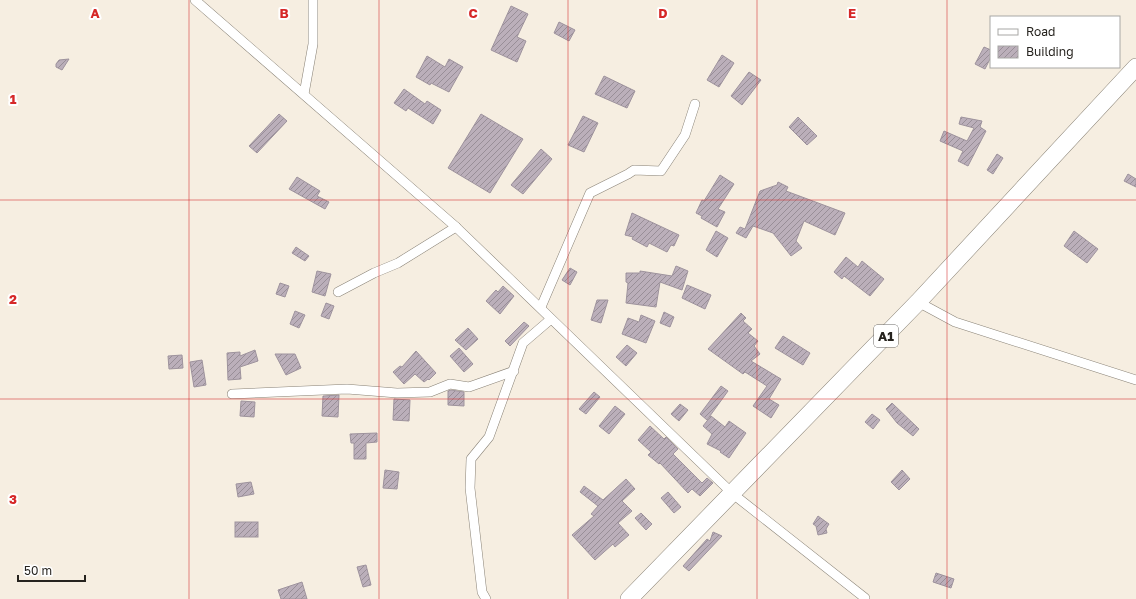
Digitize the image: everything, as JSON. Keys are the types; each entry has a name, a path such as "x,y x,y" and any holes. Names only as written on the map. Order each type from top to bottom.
{"highway":[{"name":"A1","path":"629,599 733,494 918,302 1136,67"}],"street":[{"path":"195,0 456,227 733,494 864,598"},
{"path":"304,94 313,44 313,0"},
{"path":"541,308 590,193 634,170 661,171 685,135 695,104"},
{"path":"338,292 374,273 398,263 456,227"},
{"path":"918,302 955,322 1136,380"},
{"path":"486,599 482,592 470,488 471,459 489,437 524,343 551,319"},
{"path":"232,394 347,389 397,393 430,392 450,384 469,387 514,371"}],"building":[{"path":"511,6 528,14 517,37 526,41 517,62 491,50"},
{"path":"559,22 575,30 569,41 554,33"},
{"path":"984,47 990,50 990,59 985,69 975,64"},
{"path":"722,55 734,63 719,87 707,80"},
{"path":"427,56 445,67 449,59 463,67 449,92 431,83 430,85 416,77"},
{"path":"69,59 62,70 56,67 59,60"},
{"path":"749,72 761,80 742,105 731,96"},
{"path":"604,76 635,91 627,108 595,94"},
{"path":"404,89 425,104 427,101 441,110 433,124 408,108 406,111 394,103"},
{"path":"279,114 287,121 257,153 249,146"},
{"path":"481,114 523,139 490,193 448,168"},
{"path":"583,116 598,123 584,152 568,145"},
{"path":"798,117 817,136 807,145 789,127"},
{"path":"961,117 982,121 980,127 986,131 968,166 958,161 963,151 940,141 944,131 967,141 974,128 959,124"},
{"path":"541,149 552,159 523,194 511,185"},
{"path":"997,154 1003,158 993,174 987,170"},
{"path":"1128,174 1136,179 1136,187 1124,181"},
{"path":"720,175 734,184 718,209 725,212 717,227 701,218 702,216 696,213 702,200 704,201"},
{"path":"297,177 320,191 317,196 329,202 325,209 289,189"},
{"path":"778,182 788,187 786,191 845,213 835,235 804,221 796,241 802,248 791,256 773,233 753,226 746,238 736,233 740,227 745,229 760,191 777,185"},
{"path":"632,213 679,235 674,246 671,245 667,252 649,243 647,247 632,239 633,237 625,235"},
{"path":"716,231 728,238 717,257 706,250"},
{"path":"1074,231 1098,249 1087,263 1064,246"},
{"path":"296,247 309,256 305,261 292,253"},
{"path":"846,257 858,267 862,261 884,279 870,296 844,276 842,279 834,272"},
{"path":"676,266 688,271 682,290 660,282 656,307 626,303 628,283 626,282 626,273 640,273 640,271 672,276"},
{"path":"570,268 577,272 570,285 562,280"},
{"path":"317,271 331,274 325,296 312,292"},
{"path":"280,283 289,286 285,297 276,294"},
{"path":"687,285 711,295 705,309 682,298"},
{"path":"503,286 514,296 500,314 486,301 496,290 498,292"},
{"path":"597,300 608,300 601,323 591,320"},
{"path":"326,303 334,306 329,319 321,316"},
{"path":"295,311 305,315 299,328 290,324"},
{"path":"664,312 674,317 670,327 660,323"},
{"path":"741,313 746,318 743,321 752,329 748,333 758,341 754,346 760,354 751,361 781,379 769,399 779,405 771,418 753,406 767,386 745,372 743,374 708,349"},
{"path":"641,315 655,321 646,343 622,334 628,318 639,322"},
{"path":"524,322 529,326 510,346 505,341"},
{"path":"468,328 478,339 466,350 455,340"},
{"path":"783,336 810,353 803,365 775,348"},
{"path":"627,345 637,353 626,366 616,357"},
{"path":"459,348 473,364 464,372 450,356"},
{"path":"255,350 258,361 240,367 241,379 228,380 227,353 240,352 240,356"},
{"path":"416,351 436,373 429,380 428,379 424,382 415,374 404,384 393,372 400,366 402,367"},
{"path":"275,354 295,354 301,368 286,375"},
{"path":"182,355 183,368 169,369 168,356"},
{"path":"202,360 206,385 194,387 190,362"},
{"path":"721,386 728,391 707,420 700,414"},
{"path":"448,391 464,392 464,406 448,405"},
{"path":"594,392 600,397 586,414 579,409"},
{"path":"339,395 338,417 322,416 323,396"},
{"path":"394,399 410,400 409,421 393,420"},
{"path":"241,401 255,402 254,417 240,416"},
{"path":"892,403 919,429 913,436 897,423 886,409"},
{"path":"680,404 688,410 679,421 671,414"},
{"path":"615,406 625,414 609,434 599,426"},
{"path":"872,414 880,420 873,429 865,422"},
{"path":"711,416 725,427 729,421 746,433 729,458 720,452 721,451 707,444 712,434 703,426"},
{"path":"650,426 664,439 666,437 678,449 673,454 702,483 707,478 713,483 700,496 692,489 688,493 660,463 659,464 648,455 651,452 638,440"},
{"path":"377,433 377,442 366,443 366,459 354,459 354,443 351,443 350,434"},
{"path":"385,470 399,472 397,489 383,488"},
{"path":"902,470 910,479 899,490 891,482"},
{"path":"626,479 635,489 622,501 632,511 618,523 629,535 615,547 613,544 595,560 572,535 594,516 591,514 598,506 580,492 584,486 603,500"},
{"path":"251,482 254,494 238,497 236,484"},
{"path":"668,492 681,507 674,513 661,498"},
{"path":"641,513 652,524 646,530 635,518"},
{"path":"818,516 829,524 826,529 827,533 818,535 816,526 813,524"},
{"path":"235,522 258,522 258,537 235,537"},
{"path":"713,532 722,536 689,571 683,566 707,539 710,541"},
{"path":"366,565 371,585 363,587 357,567"},
{"path":"936,573 954,579 951,588 933,582"},
{"path":"302,582 307,599 281,599 278,590"}]}
